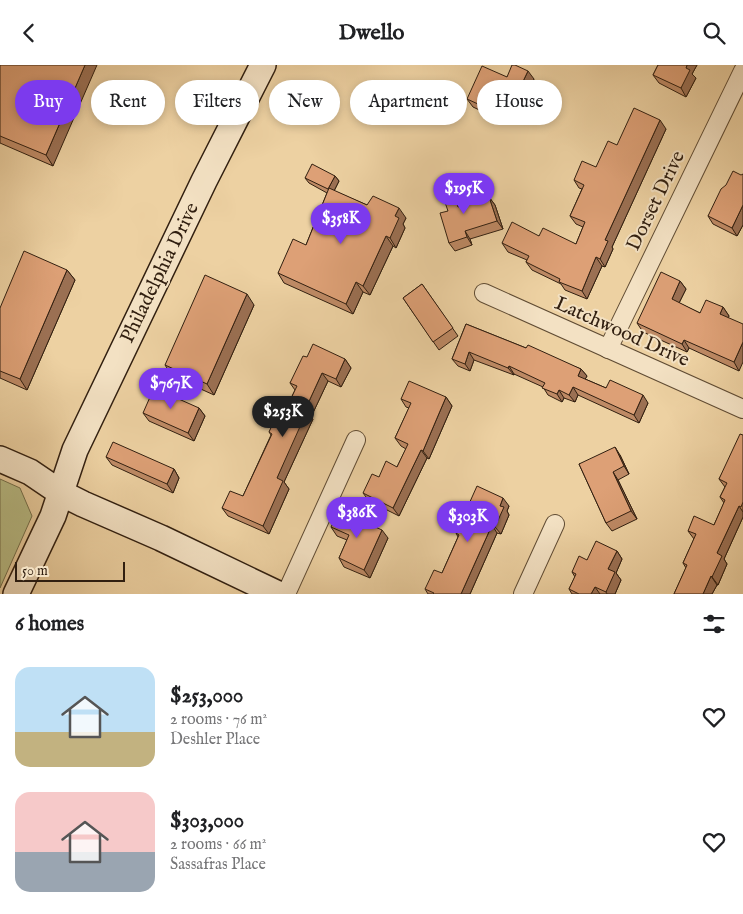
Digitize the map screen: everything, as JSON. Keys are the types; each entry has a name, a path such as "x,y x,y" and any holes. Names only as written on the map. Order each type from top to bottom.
{"main road":[{"name":"Philadelphia Drive","path":"16,594 53,516 75,450 204,181 263,65"},
{"path":"0,459 30,472 61,493 278,594"}],"street":[{"name":"Dorset Drive","path":"608,349 743,71"},
{"name":"Latchwood Drive","path":"484,293 743,409"},
{"path":"286,594 356,440"},
{"path":"524,594 555,524"}],"green space":[{"path":"0,479 20,488 32,516 0,588"}],"building":[{"path":"0,65 85,65 78,80 15,80 15,125 59,125 46,155 0,136"},
{"path":"512,65 528,71 524,80 477,80 477,104 467,99 482,66 507,77"},
{"path":"658,65 687,65 686,68 690,70 681,88 653,75"},
{"path":"634,108 660,120 605,240 608,241 600,259 596,257 582,291 559,282 560,279 526,262 529,256 502,243 512,222 539,236 543,228 576,244 585,222 570,216 584,185 574,180 582,161 596,167 608,141 617,145"},
{"path":"312,164 335,176 328,189 305,178"},
{"path":"733,171 741,175 743,174 743,205 732,228 708,216 721,189 726,185"},
{"path":"449,181 458,207 489,197 497,221 465,231 467,237 449,243 440,213 448,211 439,185"},
{"path":"329,188 367,205 373,196 399,208 395,216 399,218 390,238 386,236 363,286 356,282 346,304 278,273 293,239 306,245"},
{"path":"24,251 67,270 20,379 0,371 0,308"},
{"path":"661,272 680,281 672,299 700,313 706,300 723,307 720,314 743,324 743,342 734,362 684,340 682,344 637,323"},
{"path":"205,275 247,294 207,384 165,365"},
{"path":"422,284 453,328 433,342 403,298"},
{"path":"466,324 526,348 528,345 581,369 578,376 606,388 610,380 643,395 634,415 573,387 569,395 559,390 557,394 542,388 545,383 509,366 508,368 469,352 465,364 452,359"},
{"path":"313,344 345,359 336,379 322,373 277,478 283,481 263,526 222,508 230,491 243,496 272,434 269,432 279,410 284,413 297,386 290,383 303,356 307,357"},
{"path":"409,381 446,397 423,451 421,450 393,508 363,493 372,474 379,477 386,461 397,467 408,444 395,438 411,403 401,399"},
{"path":"154,388 199,408 188,433 143,413"},
{"path":"740,434 743,435 743,502 741,507 739,506 717,553 722,556 703,594 674,594 687,565 683,563 696,534 688,531 694,516 714,525 725,500 720,497 727,483 719,479"},
{"path":"113,442 174,469 167,484 106,457"},
{"path":"615,447 624,466 613,472 631,511 606,523 579,464"},
{"path":"477,486 503,498 500,506 504,507 495,527 492,525 461,594 433,594 425,589 434,570 442,573 459,535 456,533"},
{"path":"339,511 382,530 364,570 339,558 349,535 331,527"},
{"path":"596,541 617,551 608,569 615,572 606,592 595,587 591,594 579,594 569,589 576,574 572,572 579,556 587,560"}]}
